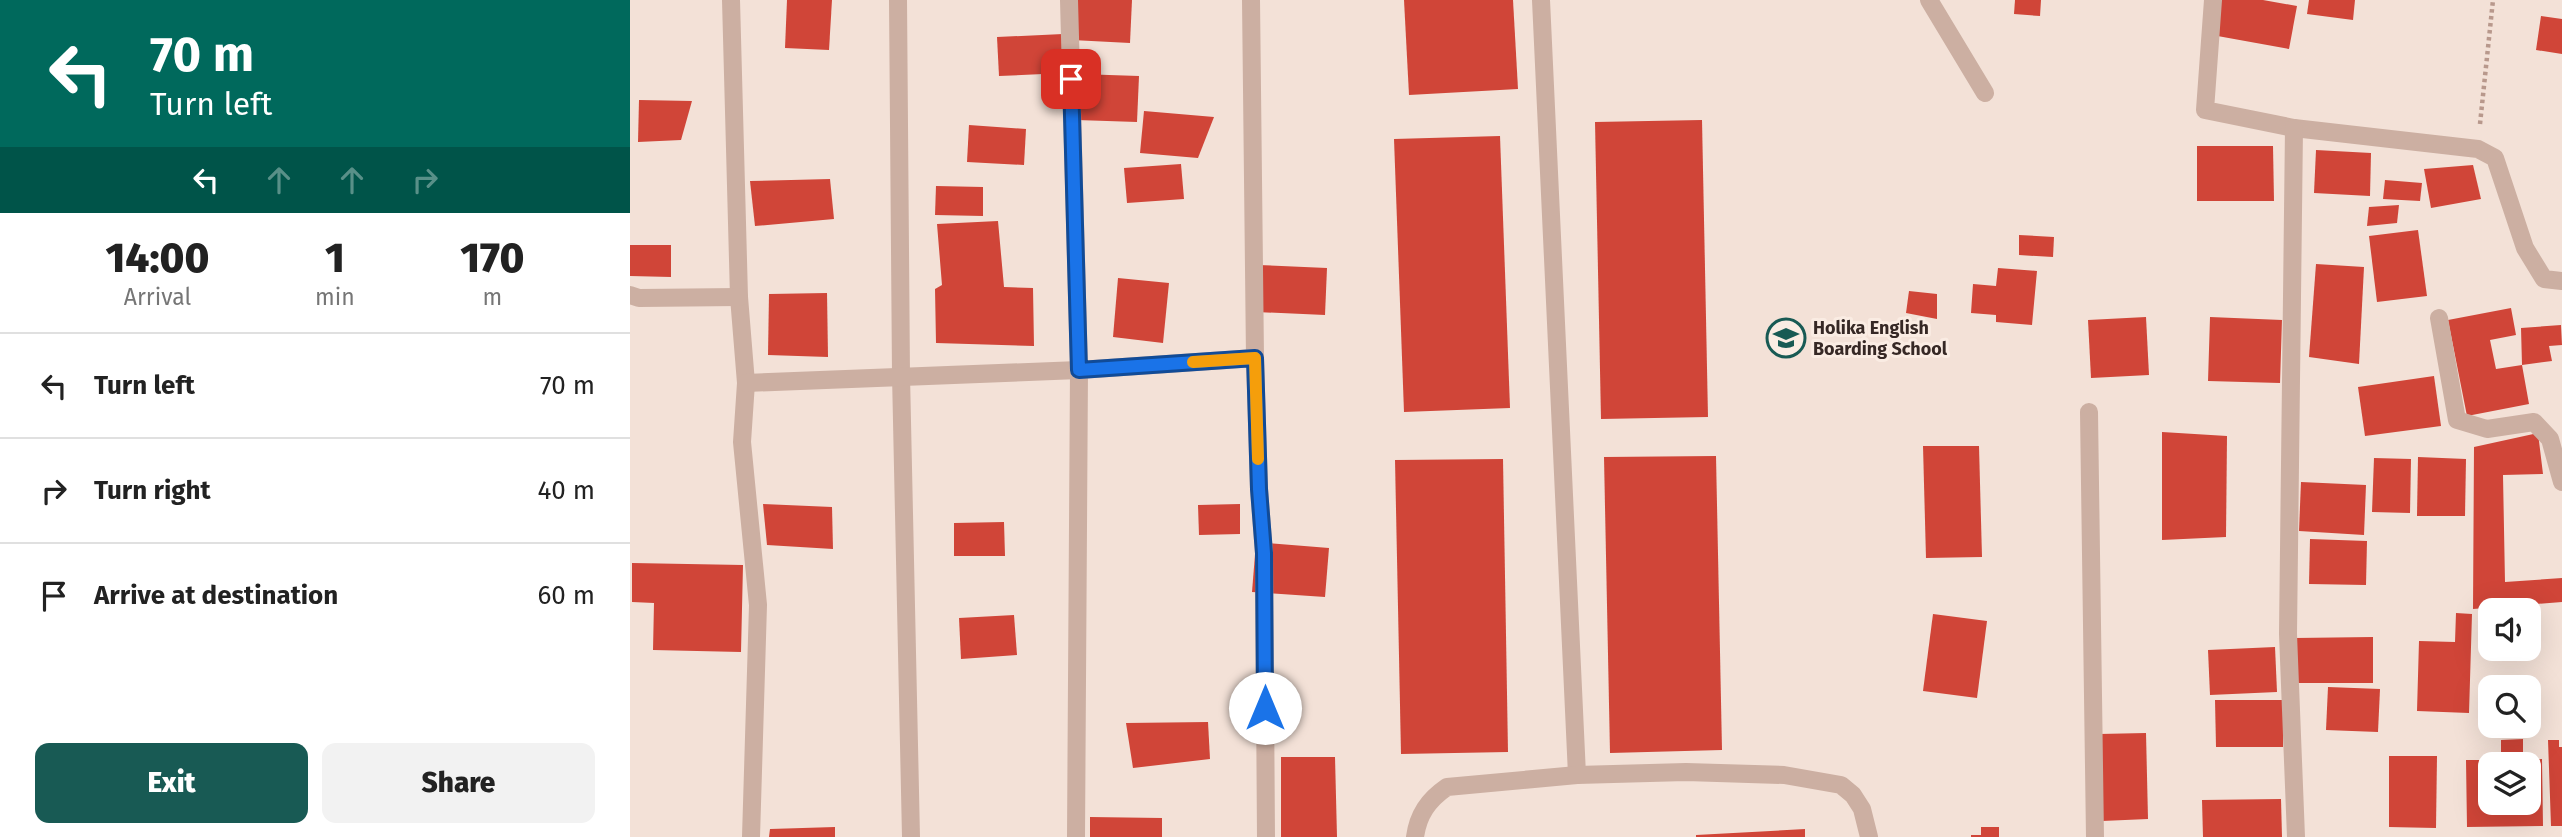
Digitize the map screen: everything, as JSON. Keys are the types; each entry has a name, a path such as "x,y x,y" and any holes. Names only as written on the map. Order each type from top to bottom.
{"street":[{"path":"731,0 739,297 746,383 742,442 758,605 751,837"},
{"path":"898,0 901,375 911,837"},
{"path":"1069,0 1079,370 1076,837"},
{"path":"1251,0 1255,358 1264,553 1266,837"},
{"path":"1541,0 1577,775"},
{"path":"1929,0 1985,93"},
{"path":"2213,0 2205,110 2294,128 2478,149 2494,159 2525,248 2544,279 2562,281"},
{"path":"2294,128 2288,634 2296,837"},
{"path":"630,295 639,298 739,297"},
{"path":"2439,318 2457,421 2487,429 2534,422 2550,439 2562,482"},
{"path":"746,383 1079,370 1255,358"},
{"path":"2089,412 2095,837"},
{"path":"1415,837 1417,820 1433,796 1447,787 1577,775 1686,772 1784,775 1841,785 1853,795 1862,809 1869,837"}],"path":[{"path":"2478,149 2493,0"}],"building":[{"path":"787,0 832,0 829,50 785,48"},
{"path":"1075,0 1132,0 1130,43 1072,40"},
{"path":"1404,0 1513,0 1518,89 1409,95"},
{"path":"2015,0 2041,0 2040,16 2014,14"},
{"path":"2219,0 2263,0 2297,6 2289,49 2212,35"},
{"path":"2309,0 2355,0 2353,20 2307,14"},
{"path":"2541,16 2562,19 2562,54 2536,50"},
{"path":"1063,34 1065,73 999,76 997,37"},
{"path":"1079,74 1139,76 1137,122 1077,120"},
{"path":"639,100 692,101 681,140 638,142"},
{"path":"1144,111 1214,117 1198,158 1140,153"},
{"path":"1702,120 1708,417 1601,419 1595,122"},
{"path":"969,125 1026,129 1024,165 967,162"},
{"path":"1500,136 1510,408 1404,412 1394,139"},
{"path":"2197,146 2273,146 2274,201 2197,201"},
{"path":"2316,150 2371,153 2370,196 2314,193"},
{"path":"1181,164 1184,199 1127,203 1124,168"},
{"path":"2473,165 2481,199 2431,208 2424,169"},
{"path":"830,179 834,219 755,226 750,181"},
{"path":"2385,180 2422,183 2420,201 2383,199"},
{"path":"936,186 983,187 983,216 935,215"},
{"path":"2399,205 2397,223 2367,226 2369,207"},
{"path":"998,221 1004,287 1033,288 1034,346 936,343 935,289 942,285 937,224"},
{"path":"2418,230 2427,296 2377,302 2369,236"},
{"path":"2019,235 2054,237 2053,257 2019,255"},
{"path":"630,245 671,245 671,277 630,276"},
{"path":"2316,264 2364,267 2359,364 2309,357"},
{"path":"1258,265 1327,268 1325,315 1256,312"},
{"path":"1998,268 2037,271 2032,325 1996,322 1996,315 1971,313 1973,284 1996,286"},
{"path":"1118,278 1169,283 1163,343 1113,337"},
{"path":"1909,291 1937,294 1937,319 1906,313"},
{"path":"827,293 828,357 768,355 769,294"},
{"path":"2511,308 2516,335 2490,340 2496,369 2522,365 2529,404 2467,416 2448,320"},
{"path":"2146,317 2149,375 2091,378 2088,320"},
{"path":"2210,317 2282,320 2280,383 2208,381"},
{"path":"2561,325 2562,345 2549,346 2552,361 2522,365 2521,328"},
{"path":"2434,376 2441,426 2365,436 2358,387"},
{"path":"2162,432 2227,436 2226,537 2162,540"},
{"path":"2538,433 2543,474 2503,475 2505,582 2562,578 2562,602 2541,604 2541,598 2478,598 2478,609 2473,609 2474,447"},
{"path":"1923,446 1979,446 1982,557 1926,558"},
{"path":"1716,456 1722,750 1610,753 1604,457"},
{"path":"2418,457 2466,459 2465,516 2417,516"},
{"path":"2374,458 2411,459 2410,513 2372,512"},
{"path":"1503,459 1508,752 1401,754 1395,460"},
{"path":"2301,482 2366,485 2364,535 2299,531"},
{"path":"763,504 832,507 833,549 767,545"},
{"path":"1240,504 1240,534 1199,535 1198,505"},
{"path":"1004,522 1005,556 954,556 954,523"},
{"path":"2310,539 2367,541 2366,585 2309,584"},
{"path":"1256,542 1329,548 1325,597 1252,592"},
{"path":"632,563 743,565 741,652 653,650 654,603 632,602"},
{"path":"2456,613 2472,614 2469,713 2417,711 2419,641 2455,642"},
{"path":"1933,614 1987,621 1977,698 1923,691"},
{"path":"1014,615 1017,655 961,659 959,618"},
{"path":"2373,637 2373,683 2296,683 2295,638"},
{"path":"2275,647 2277,692 2210,695 2208,650"},
{"path":"2328,687 2380,689 2378,732 2326,730"},
{"path":"2215,700 2283,700 2283,747 2216,747"},
{"path":"1208,722 1210,759 1133,768 1126,723"},
{"path":"2146,733 2148,819 2102,821 2099,734"},
{"path":"2523,739 2523,752 2501,752 2501,740"},
{"path":"2548,740 2559,740 2559,747 2562,747 2562,826 2551,826"},
{"path":"2389,756 2437,756 2436,828 2389,827"},
{"path":"1281,757 1335,757 1337,837 1281,837"},
{"path":"2542,759 2543,826 2467,827 2466,760 2478,760 2478,815 2541,815"},
{"path":"2281,799 2282,837 2203,837 2202,800"},
{"path":"1090,817 1162,818 1162,837 1090,837"},
{"path":"835,827 835,837 769,837 770,829"},
{"path":"1981,827 1999,827 1999,837 1971,837 1981,835"},
{"path":"1805,829 1805,837 1696,837 1696,835"}],"slow traffic":[{"path":"1193,362 1255,358 1258,459"}],"place":[{"name":"Holika English Boarding School","path":"1786,338"}],"route":[{"path":"1071,79 1079,370 1255,358 1264,553 1265,708"}]}
